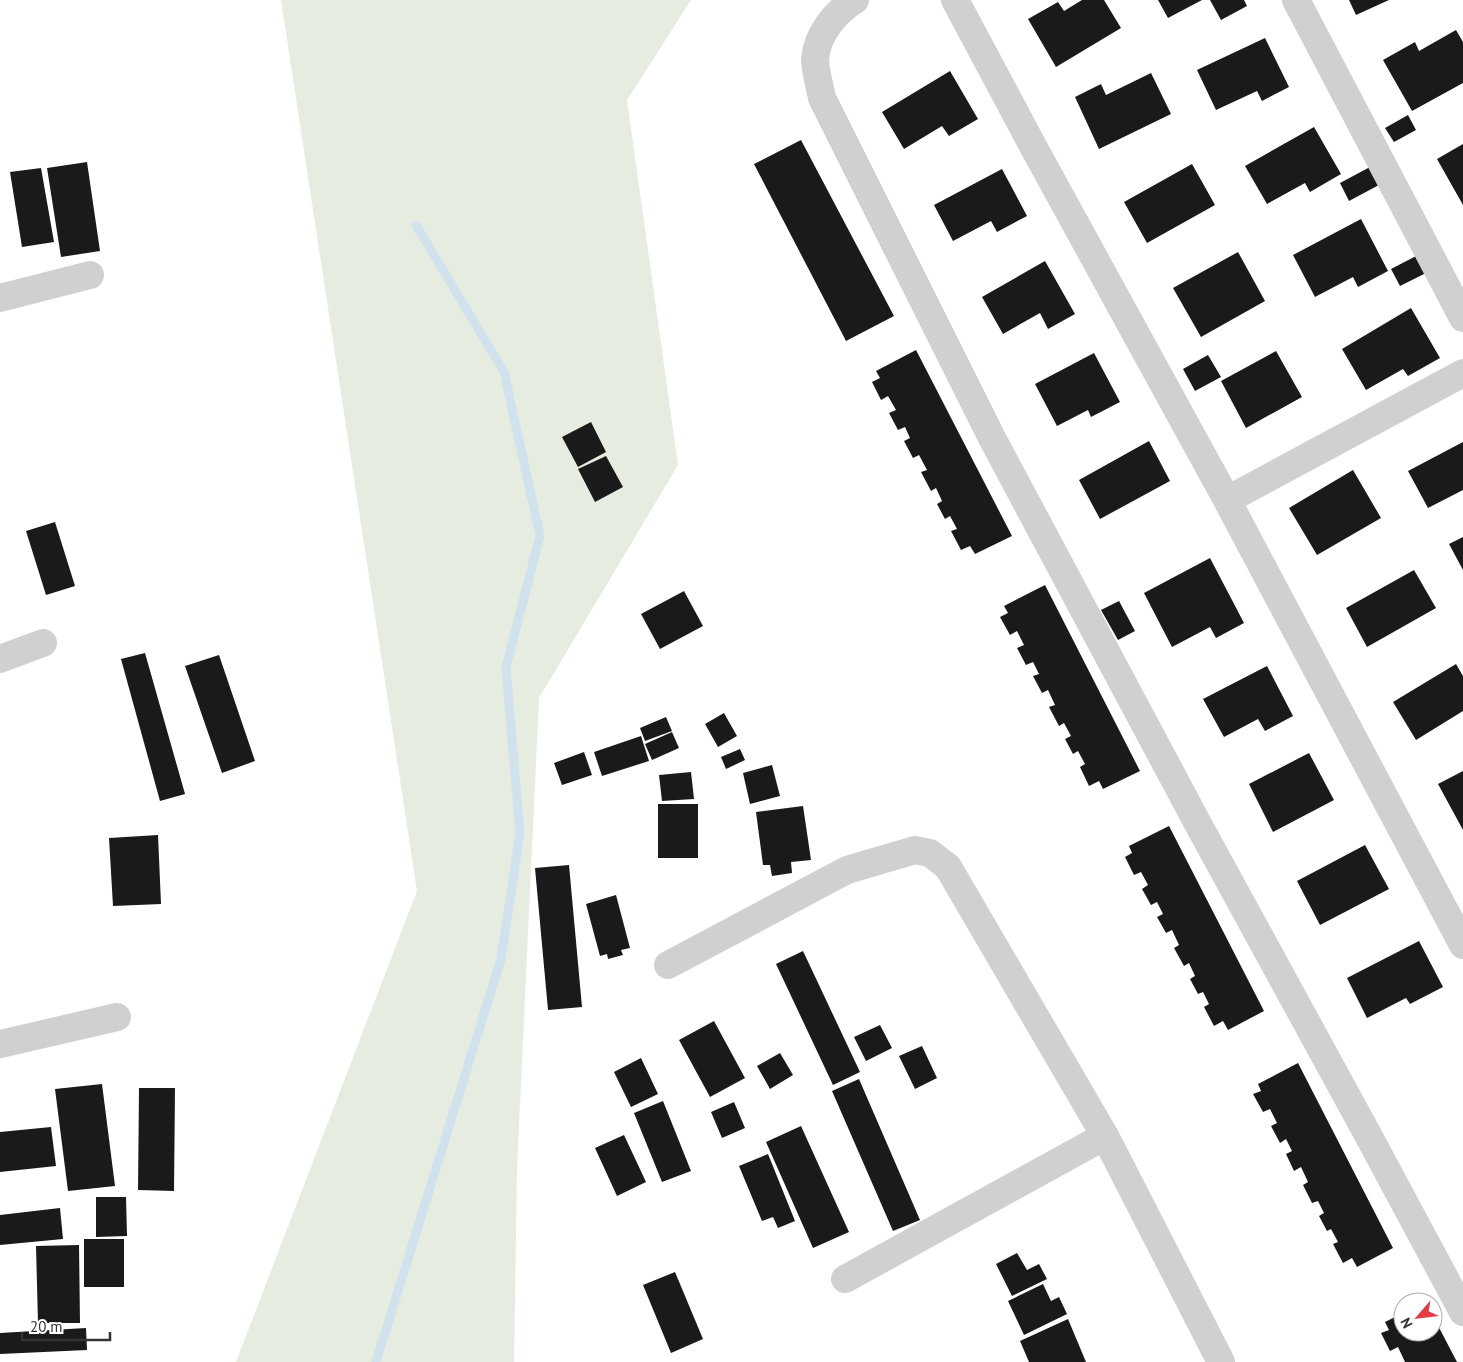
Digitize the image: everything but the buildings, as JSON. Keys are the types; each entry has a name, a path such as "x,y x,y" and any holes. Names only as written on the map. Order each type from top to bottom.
{"street":[{"path":"855,0 844,7 822,34 815,60 822,98 992,438 1192,814 1363,1124 1463,1312"},
{"path":"956,0 1034,148 1227,500 1463,945"},
{"path":"1296,0 1463,318"},
{"path":"0,298 90,275"},
{"path":"1227,500 1463,373"},
{"path":"0,660 43,642"},
{"path":"668,965 847,870 914,850 930,853 948,867 1105,1136 1221,1362"},
{"path":"0,1044 117,1017"},
{"path":"845,1279 1105,1136"}],"shaded area":[{"path":"281,0 691,0 627,100 678,465 539,698 517,1168 514,1362 236,1362 417,891"}],"waterway":[{"path":"376,1362 501,959 520,833 506,667 540,536 504,372 416,225"}]}
